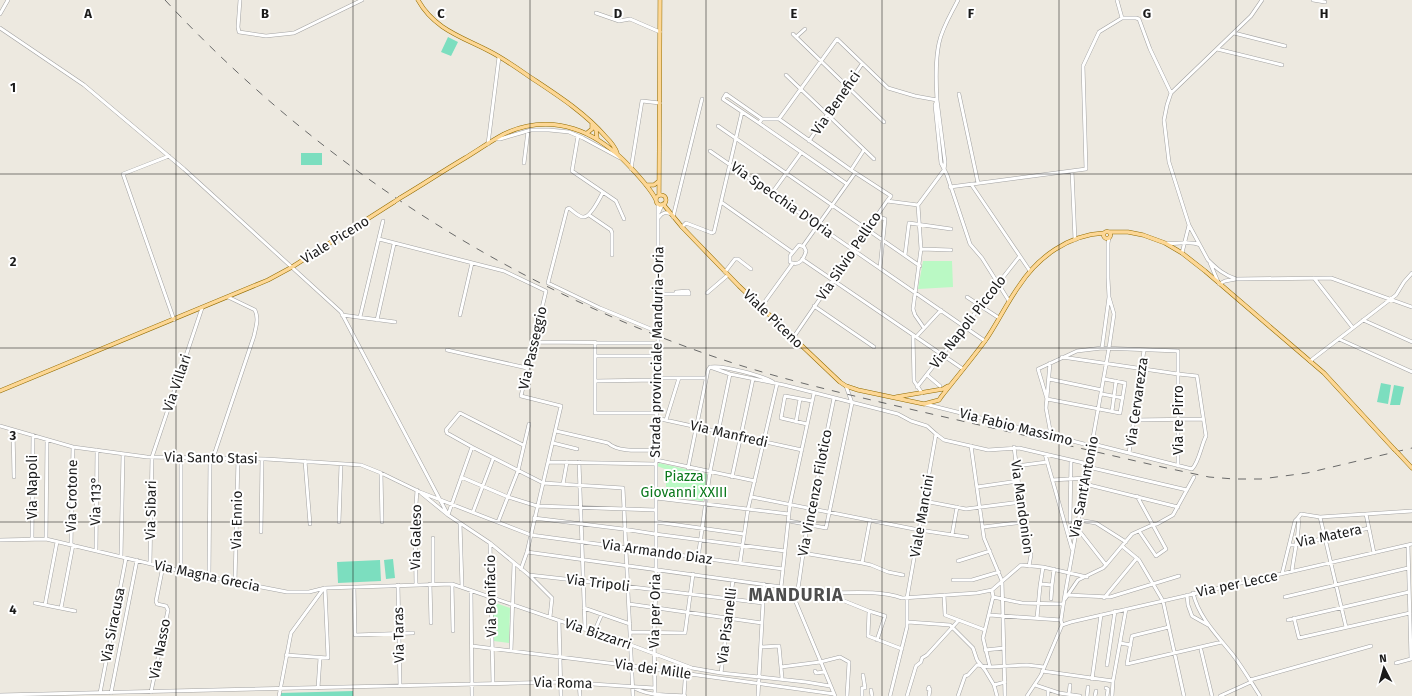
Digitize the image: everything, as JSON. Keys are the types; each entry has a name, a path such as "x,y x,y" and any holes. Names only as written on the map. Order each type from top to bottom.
{"main road":[{"path":"418,0 421,6 438,24 448,31 499,57 544,86 591,122 616,148 618,154"},
{"path":"660,0 658,195 660,203"},
{"path":"587,133 592,129 591,122"},
{"path":"591,122 596,130 597,138"},
{"name":"Viale Piceno","path":"0,391 228,298 268,280 292,267 496,139 515,130 534,125 556,124 587,133 597,138 618,154 660,203 727,273 828,372 846,386 924,404"},
{"path":"597,138 601,136 600,130"},
{"path":"647,187 654,185 659,181"},
{"name":"Viale Piceno","path":"659,181 661,191 672,215"},
{"name":"Viale Piceno","path":"647,187 658,195"},
{"path":"658,195 665,198 660,203"},
{"path":"924,404 940,398 985,341 1009,301 1033,267 1052,250 1094,234 1107,235 1118,232 1128,232 1143,235 1166,243 1182,253 1324,373 1412,468"},
{"path":"891,397 936,391 951,384"},
{"path":"936,391 941,393 940,398"},
{"path":"913,395 911,399 913,402"}],"street":[{"path":"0,14 8,0"},
{"path":"240,0 239,32 266,36 294,33 362,0"},
{"path":"924,328 914,313 915,292 920,266 921,249 918,205 944,170 945,162 937,100 936,72 939,43 946,23 958,0"},
{"path":"1117,0 1122,18"},
{"path":"1262,0 1251,16 1171,93 1167,105 1164,120 1169,162 1189,225 1219,284 1236,279 1331,278 1338,279 1412,307"},
{"path":"1313,0 1325,2"},
{"path":"596,13 619,21 630,19 660,32"},
{"path":"950,187 1086,169 1083,66 1098,33 1122,18 1139,19 1150,49 1171,93"},
{"path":"0,28 84,85 169,156 341,312 448,515"},
{"path":"796,37 805,29"},
{"path":"1234,33 1285,46"},
{"path":"793,34 884,122"},
{"path":"779,119 822,62 837,39 888,88 915,96 937,100"},
{"path":"1217,49 1282,65"},
{"path":"488,144 499,57"},
{"name":"Via Benefici","path":"809,141 862,64"},
{"path":"786,75 874,159"},
{"path":"847,184 723,99 726,94 762,119 779,119 854,173 891,196 887,201"},
{"path":"959,94 978,183"},
{"path":"658,218 666,212 672,215 702,99"},
{"path":"631,169 642,101 660,103"},
{"path":"682,227 686,223 712,233 721,202 742,112"},
{"path":"759,124 762,119"},
{"path":"718,126 920,266"},
{"path":"496,139 506,138 528,131 549,130 569,132 621,158"},
{"path":"524,163 528,131"},
{"path":"578,136 572,171 616,201 624,219"},
{"path":"851,170 864,150"},
{"name":"Via Specchia D'Oria","path":"710,151 985,341"},
{"path":"772,193 801,153"},
{"path":"169,156 123,174 174,320"},
{"path":"944,170 970,244 982,258 1009,301"},
{"path":"1072,171 1075,240"},
{"path":"803,246 854,173"},
{"path":"971,184 1019,257 1030,271"},
{"path":"603,192 589,215 584,218 569,208 567,209 549,284 600,308 658,332"},
{"name":"Via Silvio Pellico","path":"793,338 887,201 918,205"},
{"path":"721,202 792,252"},
{"name":"Strada provinciale Manduria-Oria","path":"656,534 658,218 660,203"},
{"path":"589,215 612,233 612,255"},
{"path":"876,216 885,219 880,268"},
{"path":"360,317 383,221"},
{"path":"905,255 909,223 951,229"},
{"path":"1182,253 1189,225"},
{"path":"1102,348 1109,297 1107,235"},
{"name":"Via Passeggio","path":"379,239 504,271 546,291 521,396 561,406 527,552 521,569"},
{"path":"1166,243 1173,244 1194,242 1200,245"},
{"path":"377,320 394,244"},
{"path":"793,264 789,259 792,252 797,246 803,246"},
{"path":"761,307 793,264 798,264 802,259 806,251 803,246"},
{"path":"921,249 951,250"},
{"name":"Via Napoli Piccolo","path":"918,387 942,354 1019,257"},
{"path":"707,293 727,273 736,259 738,258 750,269"},
{"path":"802,259 942,354 963,370"},
{"path":"1208,260 1226,276 1236,279"},
{"path":"460,315 472,263"},
{"path":"1310,361 1396,296 1404,282 1412,273"},
{"path":"1225,281 1226,276"},
{"path":"1314,278 1353,328"},
{"path":"658,294 676,294"},
{"path":"967,297 999,318"},
{"name":"Via Sant'Antonio","path":"1062,625 1063,602 1099,409 1114,314 1109,297"},
{"path":"209,577 212,458 258,322 258,316 255,310 228,298"},
{"path":"814,306 874,347"},
{"name":"Via Villari","path":"152,457 202,308"},
{"path":"916,337 941,310"},
{"path":"342,315 395,322"},
{"path":"1363,320 1412,342"},
{"path":"913,335 914,381 922,393"},
{"path":"1339,339 1412,372"},
{"path":"534,342 658,343"},
{"path":"595,342 595,413 656,413"},
{"path":"1047,399 1038,369 1077,351 1102,348 1144,350"},
{"path":"447,350 527,368"},
{"name":"Via re Pirro","path":"1144,350 1178,351 1178,466"},
{"name":"Via Cervarezza","path":"1129,453 1144,350"},
{"path":"595,356 658,356"},
{"path":"1062,357 1197,376 1206,436 1192,469 1178,466"},
{"path":"1050,363 1046,408 1051,435"},
{"path":"710,367 715,366 767,378 776,384"},
{"path":"710,367 730,374 814,393 903,416 911,421 927,426 944,440 988,450 1014,447 1187,490"},
{"path":"688,468 706,378 710,367"},
{"path":"698,558 710,472 730,374"},
{"path":"927,375 940,386"},
{"path":"666,420 679,378"},
{"path":"595,381 706,378"},
{"path":"732,477 753,379"},
{"path":"1049,379 1123,398"},
{"path":"1047,399 1120,413 1125,382 1104,379"},
{"path":"1112,411 1116,381"},
{"path":"740,563 748,509 752,497 776,384"},
{"path":"789,521 826,528 852,403 846,386"},
{"path":"781,586 790,504 814,393"},
{"path":"807,424 781,418 785,396 812,401"},
{"name":"Via Vincenzo Filotico","path":"798,589 811,508 834,398"},
{"path":"939,408 938,402 940,398"},
{"path":"796,422 800,399"},
{"name":"Via Fabio Massimo","path":"924,404 1178,466"},
{"path":"523,445 460,413 446,430 447,433 472,447 543,483 623,488 633,696"},
{"name":"Via Manfredi","path":"656,418 802,450"},
{"path":"1134,420 1204,419"},
{"path":"498,522 518,471 529,424"},
{"name":"Via Santo Stasi","path":"0,426 73,447 123,454 152,457 238,458 361,465 418,491 473,512"},
{"path":"13,430 14,476"},
{"path":"556,431 608,443 611,446 620,449 656,450"},
{"name":"Viale Mancini","path":"890,696 908,622 907,598 936,434"},
{"name":"Via Napoli","path":"32,540 33,435"},
{"path":"46,539 47,440"},
{"path":"553,443 577,449"},
{"path":"971,446 984,538 1002,581 1005,696"},
{"name":"Via Crotone","path":"61,608 72,545 73,447"},
{"path":"448,515 472,447"},
{"name":"Via Mandonion","path":"1014,447 1021,502 1030,554 1030,566"},
{"name":"Via 113°","path":"96,551 97,450"},
{"path":"121,557 123,454"},
{"path":"1045,454 1072,551"},
{"name":"Via Sibari","path":"150,564 152,457"},
{"path":"181,457 181,570"},
{"name":"Via Ennio","path":"235,582 238,458"},
{"path":"473,512 493,458"},
{"path":"261,532 262,459"},
{"path":"1070,522 1071,460"},
{"path":"305,461 310,524"},
{"path":"548,462 656,462 755,481"},
{"path":"562,484 567,462"},
{"path":"580,462 581,542 585,629"},
{"path":"1016,466 1047,462"},
{"path":"339,522 341,464"},
{"path":"381,473 382,522"},
{"path":"993,597 1022,603 1038,604 1063,602 1078,580 1087,577 1106,565 1132,534 1171,517 1194,477"},
{"path":"461,478 508,497 537,506 656,510"},
{"path":"1052,480 1086,478"},
{"path":"977,487 1018,481"},
{"path":"1085,484 1178,506"},
{"name":"Via Santo Stasi","path":"418,491 460,524 490,543 529,575 552,598 550,617"},
{"name":"Via Galeso","path":"416,585 415,519 418,491"},
{"path":"1137,496 1166,549 1156,556 1139,531"},
{"path":"752,497 919,530 967,537"},
{"path":"656,498 789,514"},
{"path":"924,501 966,509 1021,502"},
{"path":"952,535 957,507"},
{"path":"1282,574 1295,521 1301,514 1320,517 1412,510"},
{"name":"Via Armando Diaz","path":"473,512 531,535 783,569"},
{"path":"1366,514 1374,553"},
{"path":"1320,517 1346,627"},
{"path":"534,518 785,551"},
{"path":"1292,571 1295,545 1300,522 1298,518"},
{"path":"862,563 870,520"},
{"path":"1063,521 1096,523 1126,542"},
{"path":"656,522 744,534"},
{"path":"983,527 1024,522"},
{"path":"460,524 462,587"},
{"path":"1077,528 1106,565"},
{"name":"Via Matera","path":"1289,545 1295,545 1369,528"},
{"name":"Via per Oria","path":"655,695 654,633 656,534"},
{"path":"431,622 433,538"},
{"name":"Via Magna Grecia","path":"0,540 46,539 209,577 287,592 308,592 325,588 416,585"},
{"path":"45,605 57,542"},
{"name":"Via Bonifacio","path":"490,543 492,649"},
{"path":"1396,662 1411,659 1408,544"},
{"name":"Via per Lecce","path":"1062,625 1115,611 1412,544"},
{"path":"1122,546 1137,558 1163,601 1184,696"},
{"path":"958,561 990,551"},
{"path":"527,552 825,593 868,594 902,598 977,593 992,590 1020,565 1043,567 1087,577"},
{"path":"803,553 862,563 888,572 903,575"},
{"name":"Via Siracusa","path":"100,693 126,558"},
{"path":"1104,598 1137,558"},
{"path":"111,693 137,560"},
{"path":"511,651 514,563"},
{"name":"Via Nasso","path":"151,692 168,608 157,604 156,601 163,566"},
{"path":"1037,618 1043,567"},
{"path":"1285,597 1408,568"},
{"path":"1051,598 1054,569"},
{"path":"953,580 972,580 999,572"},
{"path":"630,632 685,633 693,574"},
{"name":"Via Tripoli","path":"529,575 763,603"},
{"path":"1067,595 1104,598 1110,597 1179,576"},
{"name":"Via Pisanelli","path":"721,672 733,580"},
{"path":"452,584 453,631"},
{"name":"Via Bizzarri","path":"416,585 452,584 594,632 686,666 760,677 782,678 830,686"},
{"path":"758,696 762,648 764,584"},
{"path":"1041,584 1052,585"},
{"name":"Via Taras","path":"398,585 400,686"},
{"path":"354,587 355,635 413,634"},
{"path":"286,655 328,658 325,588"},
{"path":"279,696 291,632 325,588"},
{"path":"790,588 834,695"},
{"path":"990,667 983,638 993,597 992,590"},
{"path":"471,591 472,696"},
{"path":"1288,620 1409,592"},
{"path":"825,593 885,616 877,640"},
{"path":"1193,593 1195,602 1208,625 1233,655 1260,696"},
{"path":"944,595 945,615 985,630"},
{"path":"1187,595 1188,605 1192,616 1208,625"},
{"path":"35,603 75,611"},
{"path":"629,604 762,623"},
{"path":"584,608 630,624"},
{"path":"1112,696 1113,681 1126,609"},
{"path":"869,611 868,636 902,650"},
{"path":"1107,665 1115,611"},
{"path":"1294,618 1299,638 1410,613"},
{"path":"594,632 602,614"},
{"path":"989,615 1062,620"},
{"path":"1092,679 1101,615"},
{"path":"559,621 561,696"},
{"path":"907,696 916,666 958,621"},
{"path":"908,622 950,625 973,648 977,660 994,685 997,696"},
{"path":"1027,696 1035,685 1044,667 1062,625"},
{"path":"1169,628 1132,636 1127,664 1222,642"},
{"path":"1120,643 1131,645"},
{"name":"Via dei Mille","path":"472,646 655,669 834,695"},
{"path":"762,648 779,646 782,678"},
{"path":"1220,696 1250,681 1371,646"},
{"path":"986,650 1004,648"},
{"path":"492,649 493,684"},
{"path":"1201,650 1212,696"},
{"path":"781,667 820,662 840,657 848,662 847,696"},
{"path":"318,688 320,658"},
{"path":"959,696 965,676 968,675 977,665 990,667 1027,665 1044,667"},
{"path":"685,696 686,666"},
{"path":"815,671 816,673 824,672"},
{"path":"1042,671 1113,681"},
{"path":"862,674 865,688 862,688 862,696"},
{"path":"579,682 580,696"},
{"name":"Via Roma","path":"0,695 579,682 632,686 636,690 655,695 685,696"},
{"path":"988,686 1005,682"},
{"path":"1035,685 1056,694 1080,696"},
{"path":"1066,695 1070,685"},
{"path":"632,686 654,688"},
{"path":"929,687 929,696"},
{"path":"1087,696 1088,687"},
{"path":"1106,688 1108,689 1108,696"},
{"path":"871,690 872,696"},
{"path":"1048,690 1048,696"},
{"path":"1095,696 1096,691"}],"green space":[{"path":"448,37 458,42 451,56 441,52"},
{"path":"301,153 322,153 322,165 301,165"},
{"path":"923,261 952,261 953,287 918,289"},
{"path":"1381,383 1391,385 1388,404 1377,402"},
{"path":"1394,385 1404,387 1400,405 1390,405"},
{"name":"Piazza Giovanni XXIII","path":"659,463 707,474 703,501 658,495 659,492 666,491 666,471 665,469 657,466"},
{"path":"393,559 395,578 386,579 384,560"},
{"path":"380,560 381,581 338,583 337,562"},
{"path":"493,602 510,608 509,643 494,641"},
{"path":"353,691 353,696 280,696 280,693"}],"railway":[{"path":"165,0 223,59 284,114 349,165 417,212 487,254 560,293 635,327 712,356 762,372 838,392 1209,477 1261,479 1307,473 1412,448"}],"district":[{"name":"MANDURIA","path":"796,595"}]}
